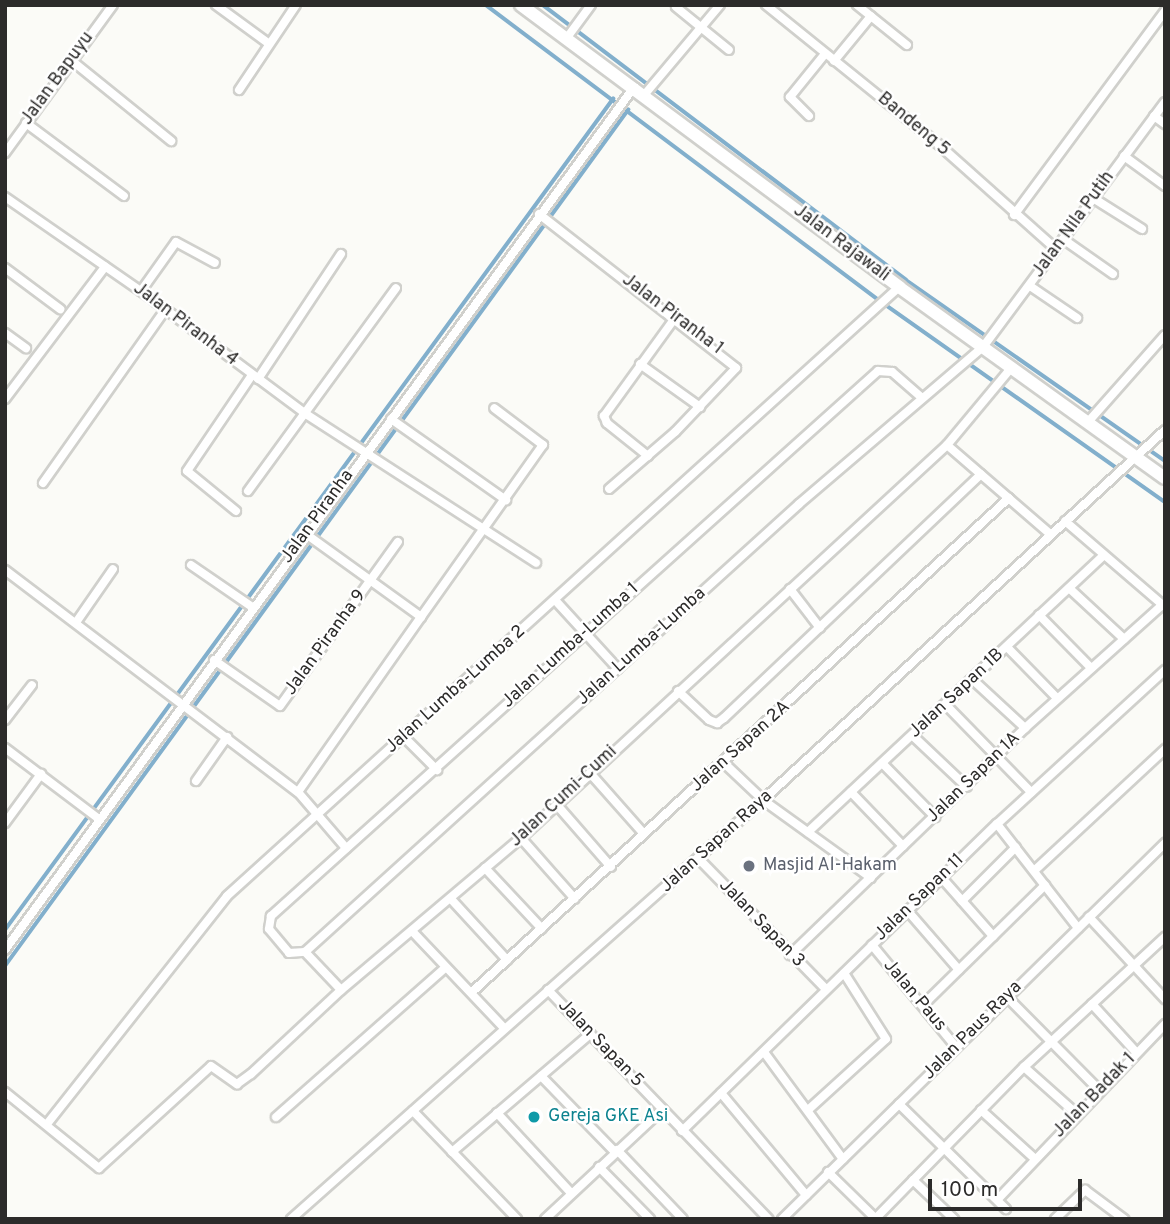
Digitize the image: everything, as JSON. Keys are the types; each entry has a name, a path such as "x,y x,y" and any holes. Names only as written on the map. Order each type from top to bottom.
{"main road":[{"name":"Jalan Rajawali","path":"521,5 640,90 899,288 1165,478"}],"street":[{"name":"Jalan Bapuyu","path":"5,153 113,5"},
{"path":"216,5 268,43"},
{"path":"239,90 296,5"},
{"path":"566,39 591,5"},
{"name":"Jalan Piranha","path":"5,950 539,214 640,90 720,5"},
{"name":"Bandeng 5","path":"765,5 938,144 1014,215 1056,249"},
{"path":"857,5 907,45"},
{"path":"676,7 729,50"},
{"path":"1014,215 1165,11"},
{"path":"834,61 871,16"},
{"path":"809,116 790,97 825,54"},
{"path":"71,60 171,141"},
{"name":"Jalan Nila Putih","path":"983,347 1165,102"},
{"path":"1154,116 1165,124"},
{"path":"26,122 124,196"},
{"path":"1124,156 1165,186"},
{"name":"Jalan Piranha 4","path":"5,197 141,291 255,377 364,454 482,532 536,563"},
{"path":"1093,198 1142,229"},
{"name":"Jalan Piranha 1","path":"539,214 736,368 700,407 609,489"},
{"path":"1063,239 1114,274"},
{"path":"141,291 176,242 215,263"},
{"path":"236,512 187,471 341,254"},
{"path":"5,399 105,267"},
{"path":"5,268 60,309"},
{"path":"1030,286 1077,318"},
{"path":"248,491 396,288"},
{"name":"Jalan Lumba-Lumba 2","path":"47,1124 218,906 317,813 899,288"},
{"path":"43,483 166,310"},
{"path":"648,456 607,423 604,416 674,318"},
{"path":"5,333 26,348"},
{"path":"1088,422 1165,335"},
{"name":"Jalan Lumba-Lumba","path":"305,952 921,397 983,347"},
{"path":"640,364 700,407"},
{"name":"Jalan Cumi-Cumi","path":"47,1124 99,1168 211,1066 237,1084 341,990 522,838 947,444 1012,368"},
{"name":"Jalan Lumba-Lumba 1","path":"305,952 289,953 269,929 268,921 346,848 437,770 878,371 892,372 921,397"},
{"path":"298,792 542,445 494,408"},
{"path":"391,419 506,499"},
{"name":"Jalan Sapan Raya","path":"291,1219 763,800 1050,534 1138,459 1165,430"},
{"path":"947,444 1050,534"},
{"path":"678,691 717,723 981,474"},
{"name":"Jalan Sapan 2A","path":"471,993 1009,498"},
{"path":"1065,521 1163,606"},
{"path":"306,534 398,603 421,617"},
{"path":"369,582 398,542"},
{"name":"Jalan Sapan 1B","path":"807,832 1104,555"},
{"path":"191,565 253,607"},
{"path":"77,621 113,569"},
{"path":"5,570 77,621 298,792 346,848"},
{"name":"Jalan Piranha 9","path":"214,660 280,706 369,582"},
{"path":"1069,588 1124,639"},
{"path":"790,589 820,628"},
{"path":"555,600 618,669"},
{"name":"Jalan Sapan 1A","path":"790,956 1025,728 1163,606"},
{"path":"1039,615 1091,668"},
{"path":"1007,647 1057,698"},
{"name":"Jalan Sapan 11","path":"682,1131 997,824 1165,670"},
{"path":"973,680 1025,728"},
{"path":"5,720 32,685"},
{"path":"946,705 998,755 1031,792"},
{"path":"913,736 967,787"},
{"path":"196,780 227,737"},
{"path":"404,737 437,770"},
{"path":"5,748 99,819"},
{"path":"1035,870 1165,749"},
{"path":"723,762 763,800 871,878"},
{"path":"882,764 935,817"},
{"path":"590,773 644,834"},
{"path":"5,823 41,774"},
{"path":"851,792 903,846"},
{"path":"557,804 611,867"},
{"path":"997,824 1077,928"},
{"path":"522,838 575,899"},
{"name":"Jalan Paus Raya","path":"782,1219 1165,843"},
{"path":"962,901 1016,846"},
{"name":"Jalan Sapan 3","path":"698,858 790,956 825,989"},
{"path":"485,868 542,929"},
{"path":"942,877 993,936"},
{"path":"923,1005 1045,885"},
{"path":"451,899 507,960"},
{"path":"907,910 958,970"},
{"path":"1089,917 1165,999"},
{"path":"412,931 505,1028"},
{"path":"828,1172 876,1219 1024,1067 1165,937"},
{"name":"Jalan Paus","path":"872,945 957,1047"},
{"path":"305,952 341,990"},
{"path":"276,1117 445,968"},
{"path":"808,1110 886,1039 844,973"},
{"name":"Jalan Sapan 5","path":"548,990 768,1219"},
{"path":"1007,997 1049,1043 1099,1090"},
{"path":"1092,1004 1136,1052"},
{"name":"Jalan Badak 1","path":"998,1199 1076,1114 1165,1024"},
{"path":"452,1152 590,1034"},
{"path":"764,1052 844,1158"},
{"path":"1024,1067 1076,1114"},
{"path":"541,1076 683,1219"},
{"path":"5,1092 47,1124"},
{"path":"721,1093 806,1195"},
{"path":"899,1104 1006,1209"},
{"path":"545,1219 663,1109"},
{"path":"981,1110 1035,1159"},
{"path":"412,1111 517,1219"},
{"path":"497,1113 571,1193"},
{"path":"599,1167 645,1217"},
{"path":"913,1180 954,1219"},
{"path":"1055,1219 1077,1193 1090,1191 1124,1219"}],"waterway":[{"path":"486,5 883,303 1165,502"},
{"path":"543,5 906,280 1165,461"},
{"path":"5,930 613,99"},
{"path":"5,966 628,110"}],"place":[{"name":"Masjid Al-Hakam","path":"749,866"},
{"name":"Gereja GKE Asi","path":"534,1117"}]}
